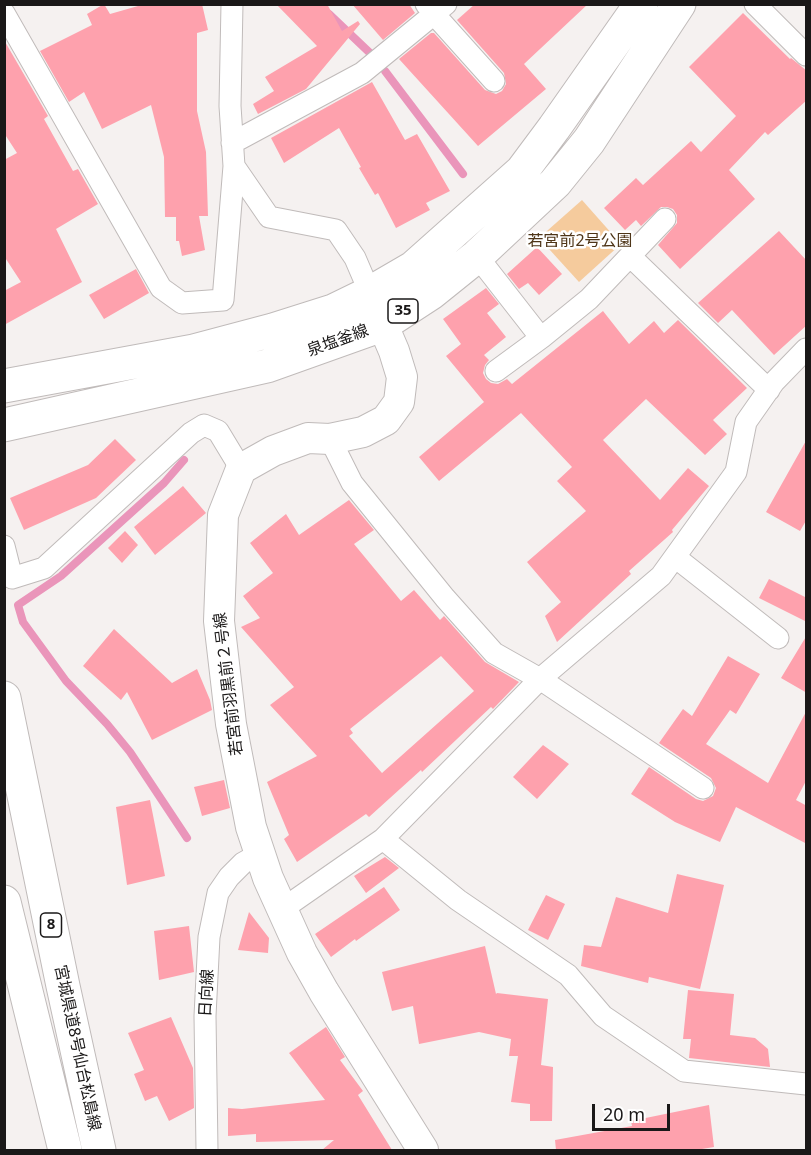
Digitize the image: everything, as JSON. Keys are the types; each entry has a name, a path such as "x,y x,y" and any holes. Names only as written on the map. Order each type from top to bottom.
{"main road":[{"name":"泉塩釜線","path":"4,386 194,351 273,330 333,311 413,268 522,171 641,4"},
{"name":"泉塩釜線","path":"4,425 267,366 382,325 431,293 477,256 555,183 576,158 614,104 679,4"},
{"name":"宮城県道8号仙台松島線","path":"4,698 99,1150"},
{"name":"宮城県道8号仙台松島線","path":"4,902 65,1150"}],"street":[{"path":"4,14 161,288 182,303 223,300 234,166 230,106 232,4"},
{"path":"754,4 807,55"},
{"path":"232,143 362,73 435,8 494,81"},
{"path":"4,546 12,578 44,568 191,433 204,425 218,431 241,469 273,451 308,438 330,439 363,432 386,420 399,402 402,377 394,351 355,258 336,230 269,217 234,166"},
{"path":"496,371 589,299 665,219"},
{"path":"477,256 541,338"},
{"path":"630,256 769,390"},
{"path":"281,910 383,839 540,679 661,576 736,472 746,422 769,390 807,349"},
{"path":"330,439 352,483 445,598 494,653 540,679 703,788"},
{"name":"若宮前羽黒前２号線","path":"241,469 223,515 219,621 231,724 251,827 281,910 324,992 423,1150"},
{"path":"675,557 778,638"},
{"path":"383,839 458,900 568,975 603,1016 684,1071 807,1084"},
{"name":"日向線","path":"207,1150 205,1016 209,937 218,893 229,876 243,863 259,854"}],"green space":[{"name":"若宮前2号公園","path":"582,200 621,244 579,282 539,238"}],"building":[{"path":"104,4 110,14 145,4 202,4 208,30 197,33 197,111 206,152 208,216 199,216 205,250 182,256 179,241 176,241 176,217 165,217 164,157 151,105 102,129 84,92 69,102 40,51 92,25 87,14"},
{"path":"276,4 327,4 342,31 358,21 360,24 306,89 258,114 253,104 274,91 265,77 317,46"},
{"path":"352,4 409,4 415,13 383,40"},
{"path":"475,4 588,4 524,64 546,89 478,146 399,59 434,33 485,90 496,94 502,91 506,84 504,73 457,20"},
{"path":"743,13 790,59 807,71 807,100 768,135 765,132 729,170 755,199 680,269 658,245 677,223 677,215 673,209 661,207 641,226 636,220 625,230 604,208 636,178 643,185 691,141 701,152 736,116 689,67"},
{"path":"4,40 48,116 44,119 73,171 78,169 98,204 56,229 82,282 4,325 4,291 21,282 4,256 4,160 17,153 4,133"},
{"path":"372,82 405,140 417,134 450,191 426,203 430,210 396,228 378,193 375,195 359,168 361,167 339,128 284,163 271,138"},
{"path":"779,231 807,261 807,325 774,355 732,310 718,323 698,303"},
{"path":"537,247 562,274 539,295 528,283 519,289 507,274"},
{"path":"136,269 149,293 104,319 89,295"},
{"path":"486,288 499,304 487,313 506,337 484,355 489,360 483,373 491,383 498,384 507,379 512,384 603,311 629,344 654,321 664,333 678,320 747,388 713,420 727,434 705,455 646,399 603,440 660,500 688,468 709,486 672,530 673,532 629,571 631,574 557,642 545,616 561,602 527,562 586,511 557,481 572,467 521,413 439,481 419,457 484,402 446,356 461,344 443,319"},
{"path":"115,439 136,460 96,498 24,530 10,498 88,465"},
{"path":"807,439 807,519 800,531 766,512"},
{"path":"183,486 206,513 155,555 134,527"},
{"path":"349,500 374,530 354,544 401,601 414,590 440,620 444,616 485,662 519,682 493,709 491,707 422,772 421,770 369,817 366,814 297,862 284,839 289,835 267,782 317,756 270,705 294,687 241,627 260,618 243,596 273,573 250,543 286,514 299,535","holes":["441,656 474,691 382,773 349,736 353,733 350,729"]},
{"path":"125,531 138,545 122,563 108,548"},
{"path":"769,579 807,598 807,622 759,598"},
{"path":"114,629 172,683 197,669 212,710 152,740 127,692 121,700 83,666"},
{"path":"807,635 807,693 781,678"},
{"path":"728,656 760,674 736,714 730,710 706,744 768,783 807,710 807,779 796,800 807,806 807,844 736,807 720,842 675,822 631,794 649,767 696,799 703,801 713,796 716,788 711,778 659,743 683,709 692,716"},
{"path":"543,745 569,764 537,799 513,777"},
{"path":"224,780 230,808 202,816 194,787"},
{"path":"150,800 165,876 127,885 116,807"},
{"path":"385,857 399,868 366,893 354,876"},
{"path":"677,874 724,885 700,989 649,977 648,983 581,966 584,945 601,947 616,897 668,913"},
{"path":"384,887 400,910 331,957 315,934"},
{"path":"546,895 565,904 548,940 528,930"},
{"path":"249,912 269,938 268,953 238,950"},
{"path":"189,926 194,972 159,980 154,931"},
{"path":"485,946 496,994 548,999 541,1065 553,1067 552,1121 530,1121 530,1104 511,1102 518,1056 509,1056 511,1039 479,1032 419,1044 413,1006 392,1011 382,972"},
{"path":"688,990 734,994 730,1035 755,1038 768,1049 770,1067 689,1058 691,1039 683,1039"},
{"path":"171,1017 193,1068 194,1108 169,1121 157,1096 145,1101 134,1074 144,1070 128,1033"},
{"path":"326,1027 345,1057 340,1060 363,1091 358,1095 392,1150 322,1150 334,1140 256,1142 256,1134 228,1136 228,1108 242,1109 325,1100 289,1053"},
{"path":"709,1105 714,1147 696,1150 556,1150 555,1140 632,1126 631,1121"}],"waterway":[{"path":"329,14 370,53"},
{"path":"385,71 463,174"},
{"path":"184,460 164,483 61,576 18,605 23,622 66,681 130,752 187,838"}]}
